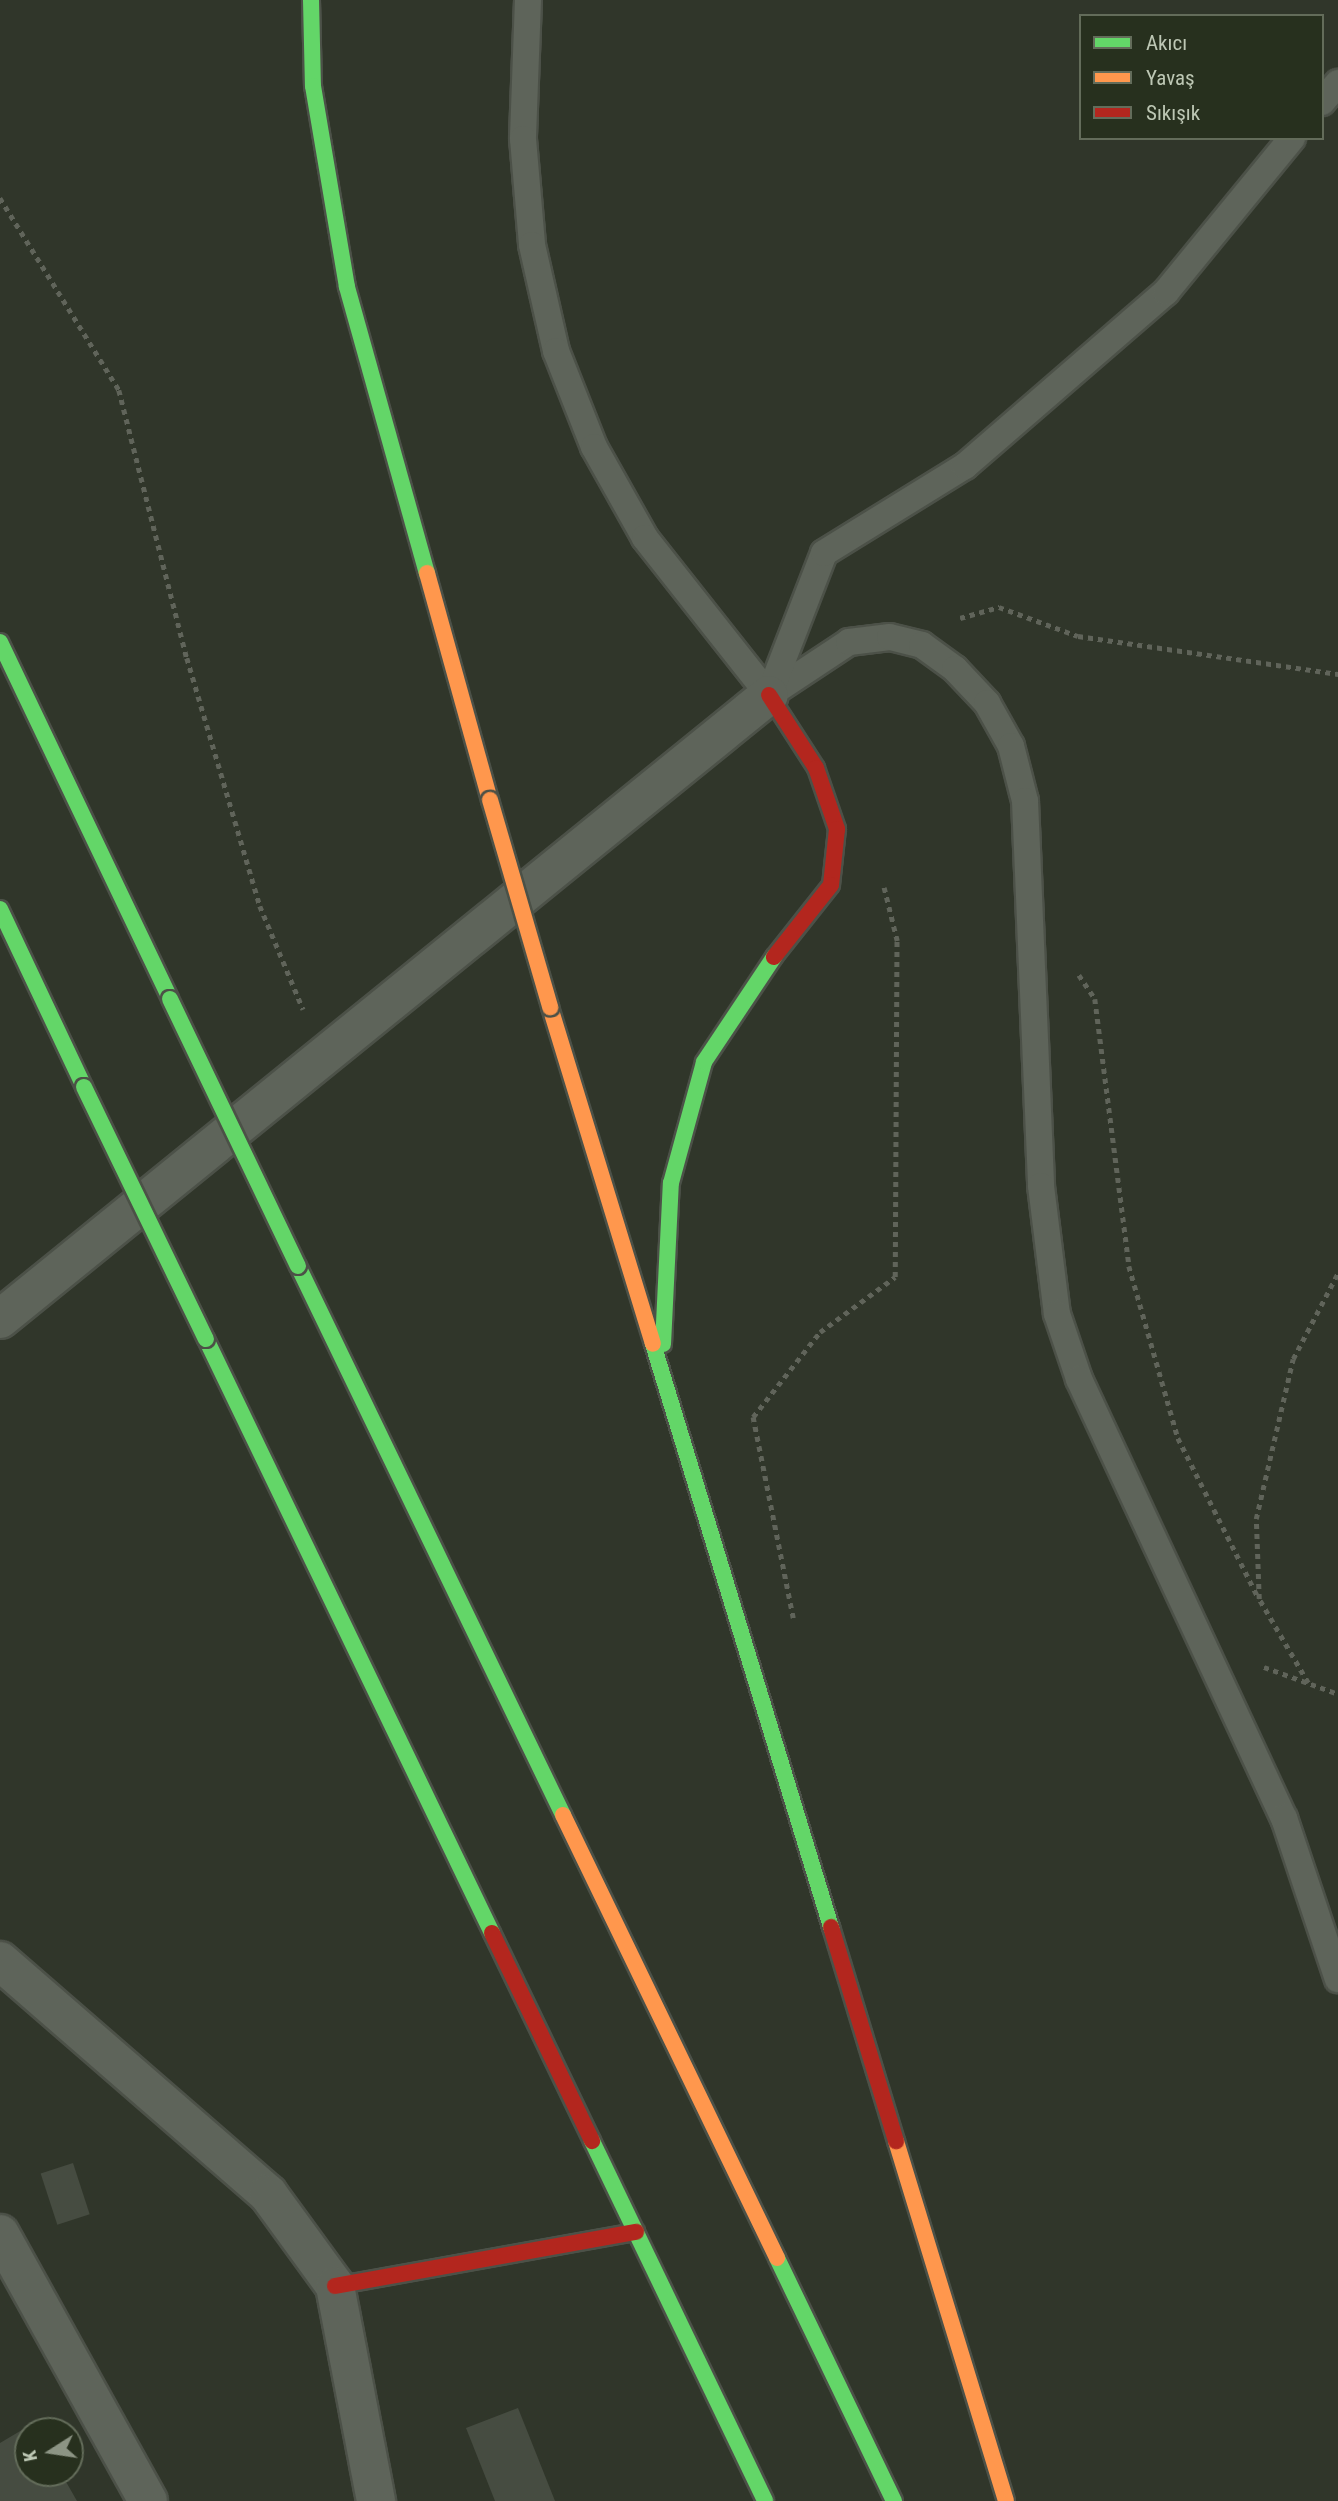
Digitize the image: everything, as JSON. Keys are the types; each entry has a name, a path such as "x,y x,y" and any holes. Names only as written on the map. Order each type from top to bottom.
{"highway":[{"path":"311,0 313,86 347,287 550,1007 1006,2501"},
{"path":"0,642 894,2501"},
{"path":"662,1371 671,1183 704,1062 831,885 837,829 816,768 769,695"},
{"path":"0,909 765,2501"},
{"path":"0,927 59,1033"},
{"path":"335,2286 636,2232"}],"street":[{"path":"0,1319 324,1059 769,695"},
{"path":"0,1961 268,2194 335,2286 376,2501"},
{"path":"0,2234 148,2501"}],"lane":[{"path":"528,0 526,179 532,244 556,351 594,447 645,538 769,695"},
{"path":"1324,100 1338,83"},
{"path":"769,695 824,553 965,466 1166,292 1290,140"},
{"path":"769,695 849,642 890,637 922,645 955,669 987,703 1011,746 1025,801 1033,907 1041,1186 1057,1314 1079,1379 1284,1818 1338,1979"}],"path":[{"path":"0,198 119,390 187,657 260,906 324,1059"},
{"path":"890,637 999,607 1077,636 1338,674"},
{"path":"795,1629 753,1417 821,1332 895,1277 897,941 882,878"},
{"path":"1033,907 1095,999 1129,1266 1178,1437 1259,1599 1308,1683"},
{"path":"1259,1599 1256,1519 1293,1359 1338,1273"},
{"path":"1204,1645 1338,1694"}],"building":[{"path":"73,2163 90,2214 57,2225 41,2174"},
{"path":"518,2408 555,2501 495,2501 466,2428"},
{"path":"14,2435 14,2487 69,2487 77,2501 0,2501 0,2443"}],"traffic: fast":[{"path":"311,0 313,86 347,287 427,573"},
{"path":"0,642 170,999"},
{"path":"0,909 84,1087"},
{"path":"663,1344 671,1183 704,1062 774,957"},
{"path":"170,999 298,1266"},
{"path":"84,1087 206,1339"},
{"path":"298,1266 563,1815"},
{"path":"206,1339 492,1933"},
{"path":"653,1344 831,1927"},
{"path":"592,2141 765,2501"},
{"path":"777,2258 894,2501"}],"traffic: slow":[{"path":"427,573 490,800"},
{"path":"490,800 550,1007"},
{"path":"550,1007 653,1344"},
{"path":"563,1815 777,2258"},
{"path":"896,2141 1006,2501"}],"traffic: jam":[{"path":"769,695 816,768 837,829 831,885 774,957"},
{"path":"831,1927 896,2141"},
{"path":"492,1933 592,2141"},
{"path":"335,2286 636,2232"}]}
